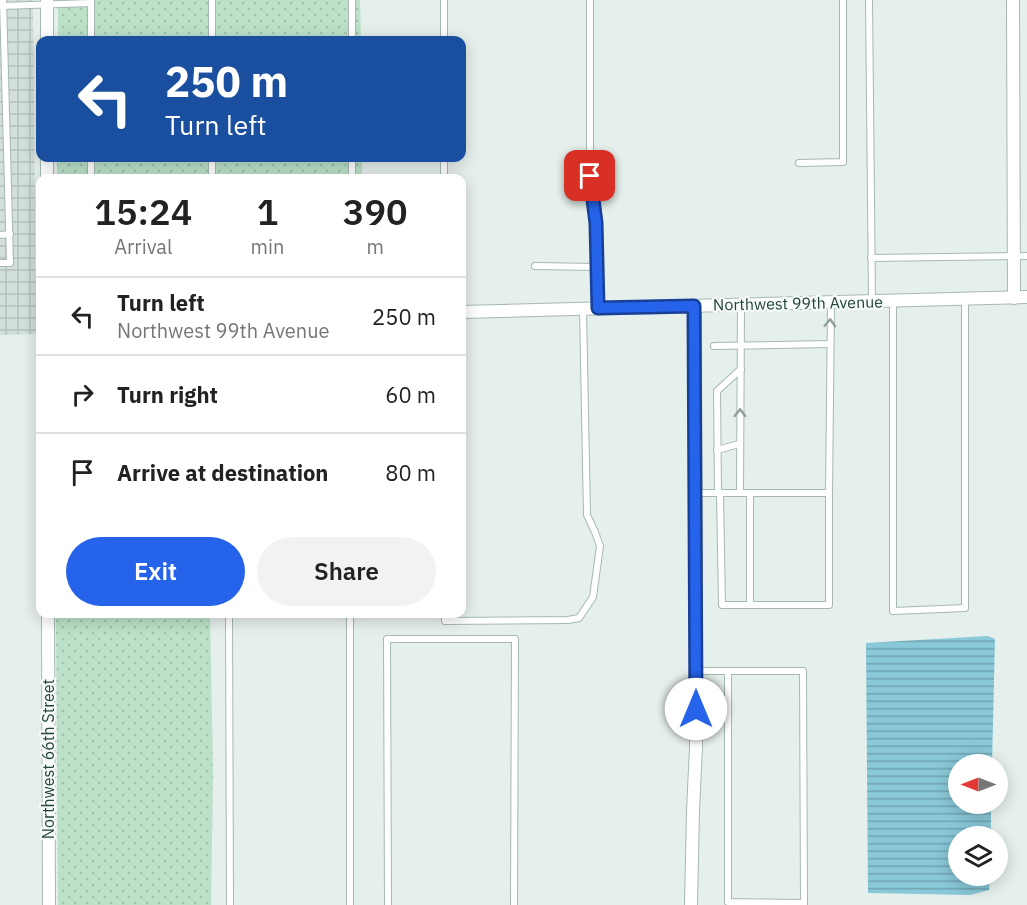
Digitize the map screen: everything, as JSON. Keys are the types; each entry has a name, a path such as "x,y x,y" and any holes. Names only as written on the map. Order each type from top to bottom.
{"street":[{"path":"1013,0 1014,256 1021,298"},
{"path":"47,2 47,36"},
{"name":"Northwest 99th Avenue","path":"466,312 1021,298"},
{"path":"691,905 696,758 694,306"},
{"name":"Northwest 66th Street","path":"48,618 49,905"}],"lane":[{"path":"212,0 212,36"},
{"path":"352,0 352,36"},
{"path":"444,0 444,36"},
{"path":"590,0 590,176 596,223 598,308"},
{"path":"799,163 843,162 843,0"},
{"path":"869,0 872,302"},
{"path":"0,263 10,263 3,134 2,4 91,2 91,36"},
{"path":"0,235 10,234"},
{"path":"871,258 1027,256"},
{"path":"535,266 597,267"},
{"path":"893,301 893,611 965,608 965,299"},
{"path":"741,369 717,391 722,605 829,605 831,303"},
{"path":"740,493 741,305"},
{"path":"445,618 445,621 568,620 579,618 593,597 600,546 586,514 583,309"},
{"path":"714,346 830,344"},
{"path":"717,450 740,444"},
{"path":"696,493 829,493"},
{"path":"750,493 750,605"},
{"path":"229,618 230,905"},
{"path":"350,618 350,905"},
{"path":"388,905 387,639 515,639 514,905"},
{"path":"696,671 728,671 803,671 804,904 728,902 728,671"}],"shaded area":[{"path":"0,0 33,0 36,334 0,335"}],"green space":[{"path":"58,0 360,0 361,36 58,36"},
{"path":"57,162 362,162 362,174 57,174"},
{"path":"56,618 210,618 213,770 211,905 58,905"}],"water":[{"path":"988,636 995,639 992,754 948,754 948,814 991,814 991,826 948,826 948,886 989,886 989,890 970,895 868,893 866,643"}],"route":[{"path":"590,176 596,223 598,308 694,306 696,709"}]}
